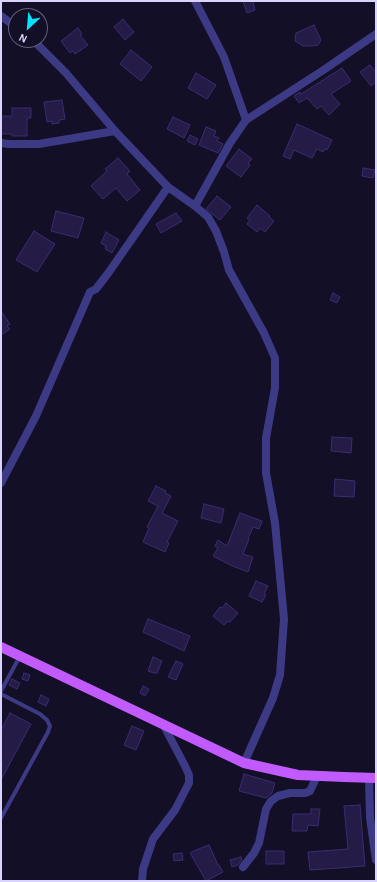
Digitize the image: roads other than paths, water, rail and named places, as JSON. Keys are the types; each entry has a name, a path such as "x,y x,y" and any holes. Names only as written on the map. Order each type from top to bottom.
{"main road":[{"path":"1,647 163,723 244,763 298,775 372,778"}],"street":[{"path":"195,1 224,57 246,120"},
{"path":"195,206 230,143 246,120 376,34"},
{"path":"41,48 66,74 115,131 168,187 181,195 208,218 216,231 229,270 264,333 275,358 275,388 266,438 266,473 275,523 284,619 280,675 273,698 244,763"},
{"path":"1,143 38,144 115,131"},
{"path":"1,483 36,416 90,292 96,289 109,272 168,187"},
{"path":"142,881 143,869 154,839 175,810 189,783 185,766 163,723"},
{"path":"243,867 254,853 259,843 266,809 271,801 278,796 290,793 306,793 310,791 316,776"},
{"path":"372,778 370,818 376,860"}],"lane":[{"path":"1,690 20,656"},
{"path":"1,694 40,714 47,720 50,726 3,810 1,818"}]}
